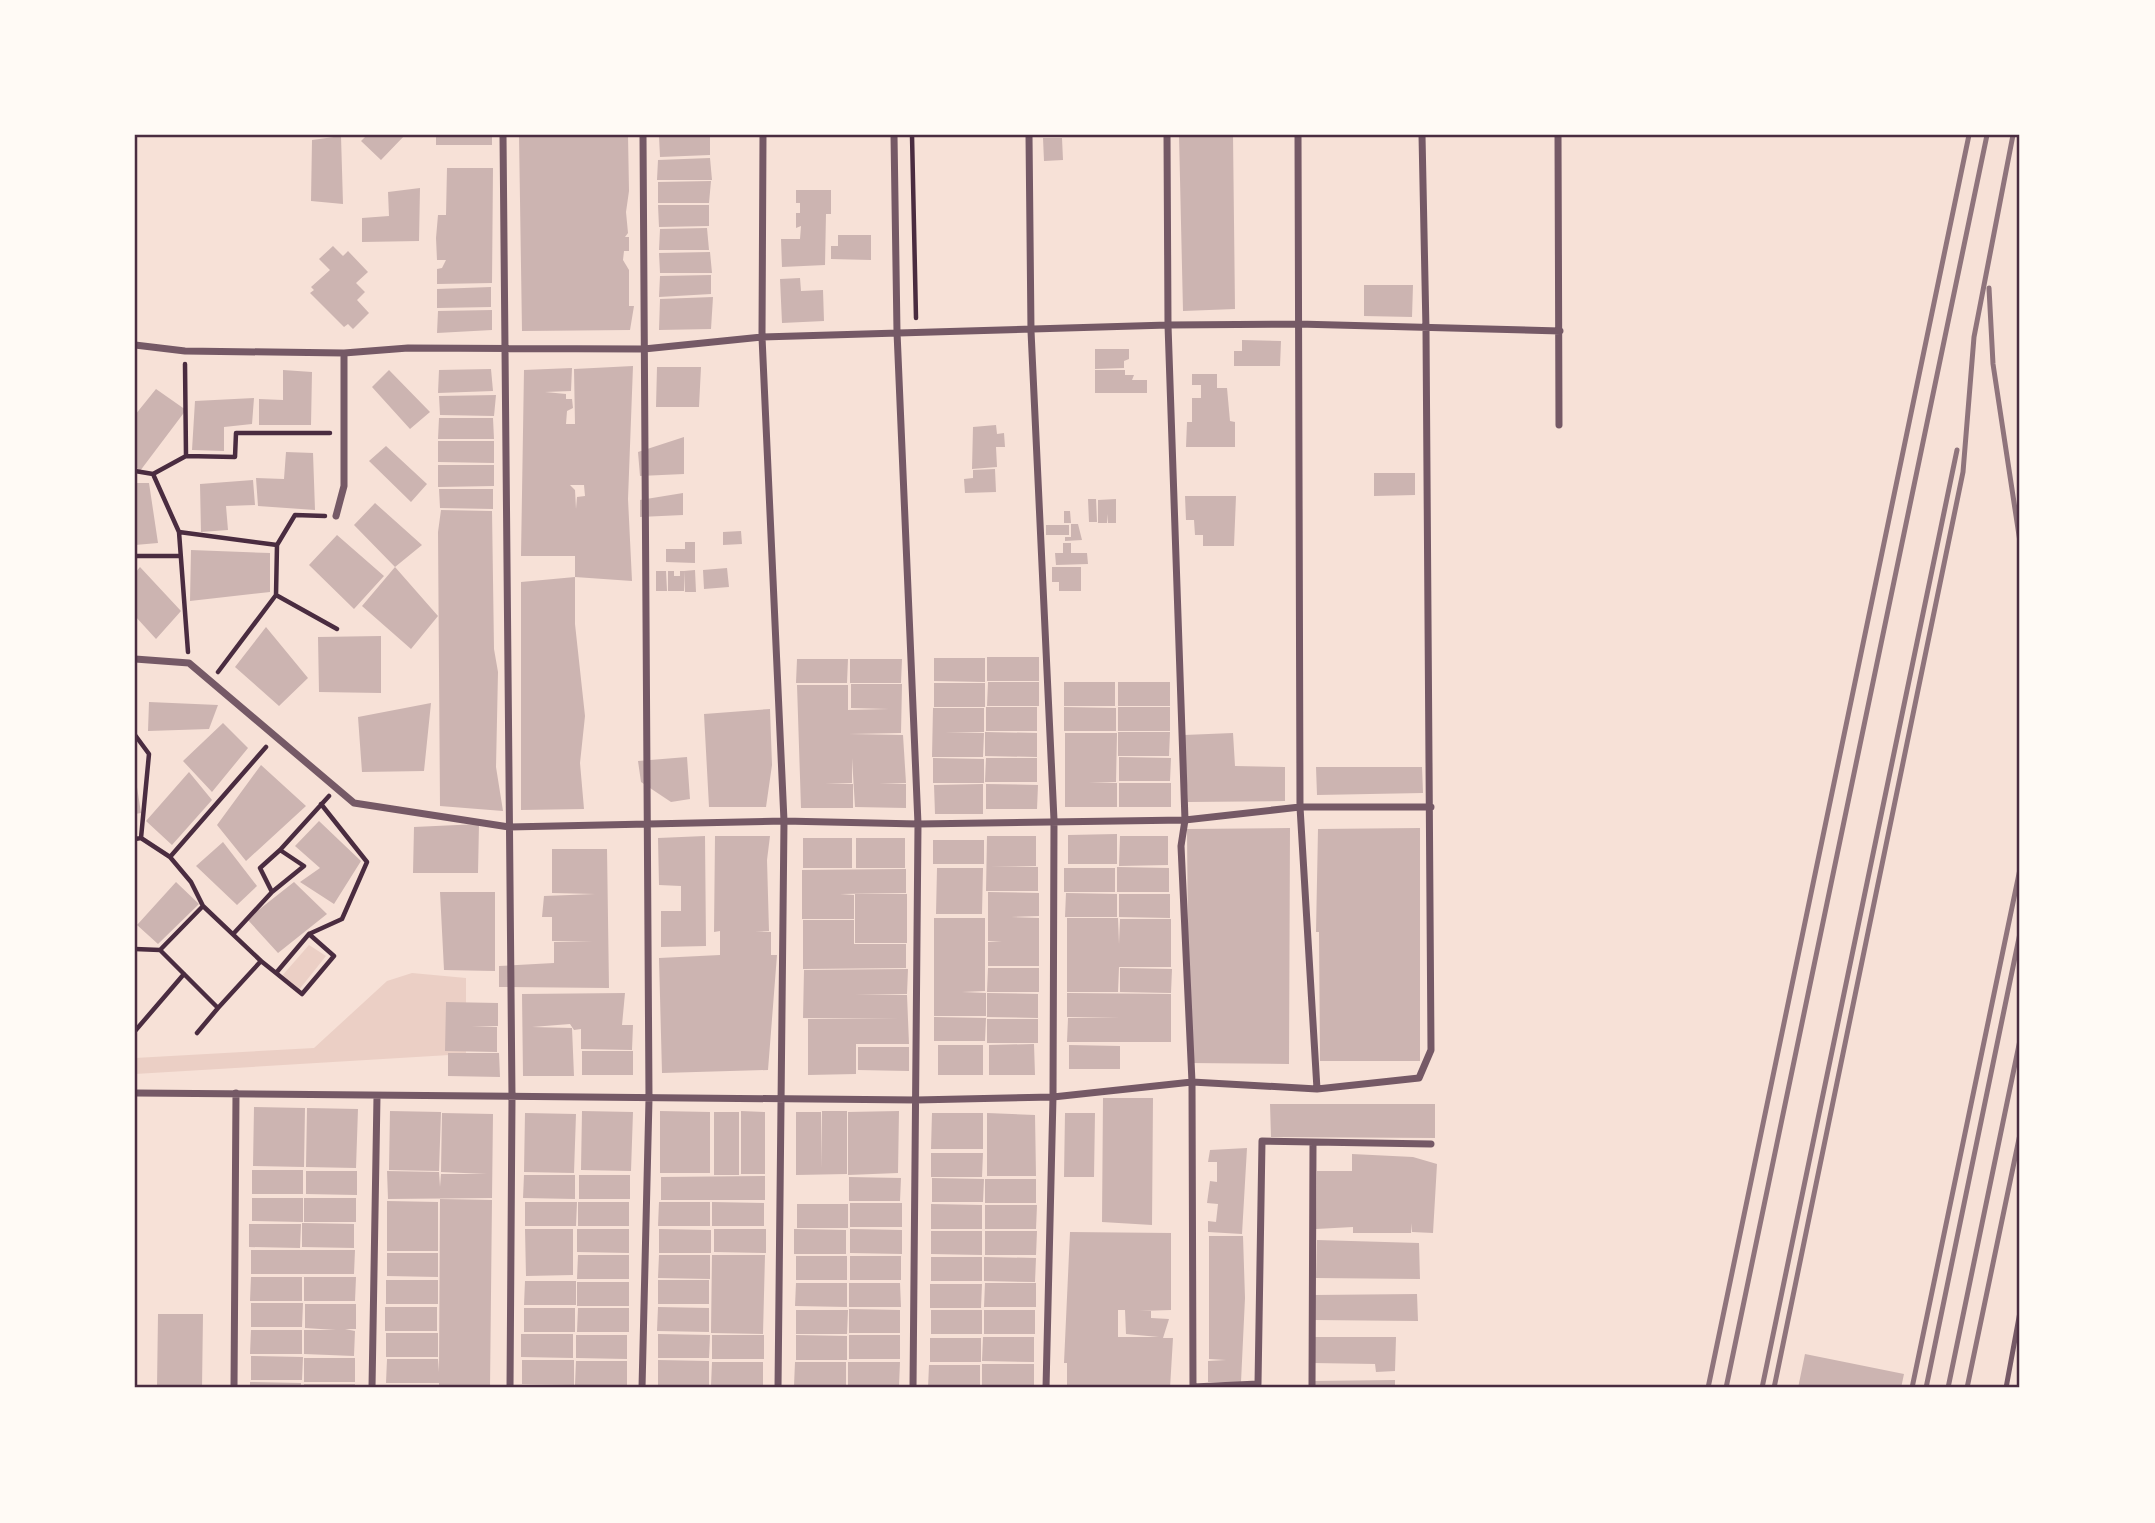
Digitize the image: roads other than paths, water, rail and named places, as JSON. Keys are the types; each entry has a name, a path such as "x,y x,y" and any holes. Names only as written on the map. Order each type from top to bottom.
{"street":[{"path":"503,135 512,1097 510,1388"},
{"path":"642,1388 649,1099 643,135"},
{"path":"763,135 762,337 784,821 778,1388"},
{"path":"894,135 897,331 918,824 913,1388"},
{"path":"1029,135 1031,331 1054,821 1053,1097 1046,1388"},
{"path":"1167,135 1168,325 1185,820 1181,846 1192,1082 1193,1388 1258,1384 1262,1141 1431,1144"},
{"path":"1298,135 1300,807 1317,1089"},
{"path":"135,1093 916,1100 1053,1097 1192,1082 1317,1089 1419,1078 1430,1050 1431,807 1422,135"},
{"path":"1558,135 1559,425"},
{"path":"135,345 185,351 344,353 408,348 644,349 762,337 1168,325 1298,324 1426,330 1560,331"},
{"path":"336,516 344,486 344,353"},
{"path":"135,659 189,663 355,803 509,827 784,821 918,824 1185,820 1300,807 1431,807"},
{"path":"234,1388 236,1093"},
{"path":"372,1388 377,1096"},
{"path":"1312,1388 1313,1144"}],"lane":[{"path":"2006,1388 2020,1312"}],"railway":[{"path":"1708,1388 1969,135"},
{"path":"1726,1388 1987,135"},
{"path":"1774,1388 1963,472 1974,337 2013,135"},
{"path":"1989,288 1993,364 2020,542"},
{"path":"1762,1388 1957,450"},
{"path":"1912,1388 2020,869"},
{"path":"1926,1388 2020,933"},
{"path":"1948,1388 2020,1040"},
{"path":"1967,1388 2020,1134"}]}
